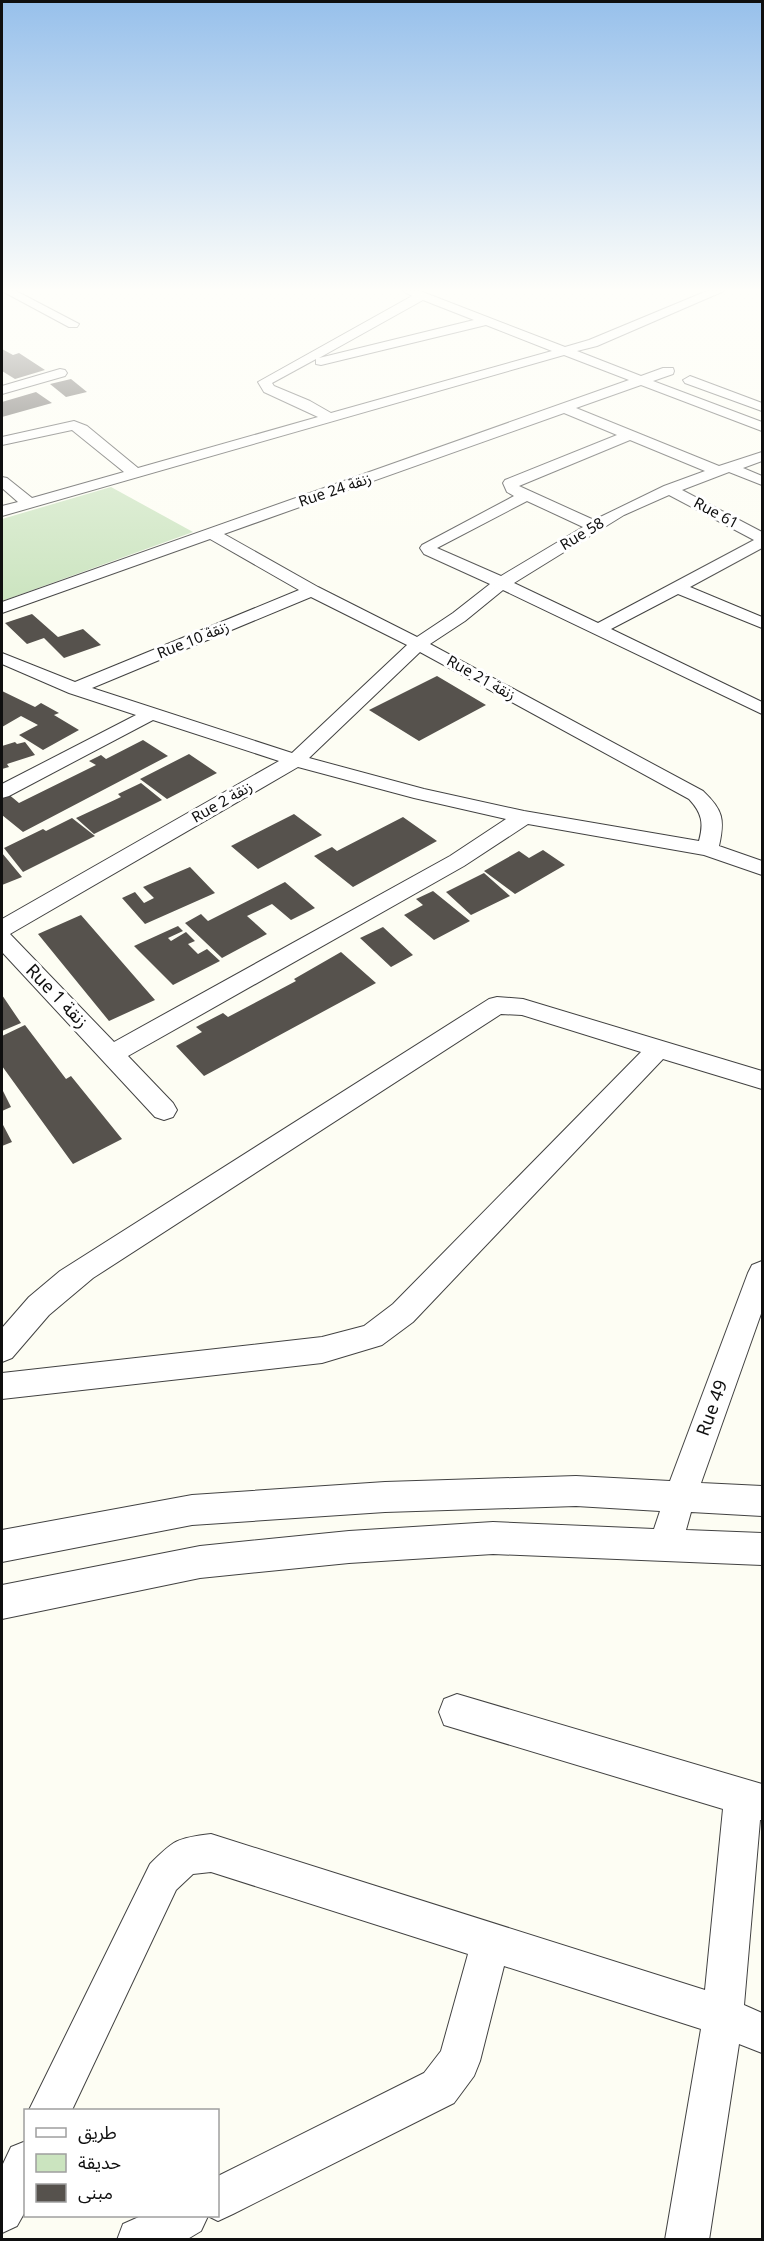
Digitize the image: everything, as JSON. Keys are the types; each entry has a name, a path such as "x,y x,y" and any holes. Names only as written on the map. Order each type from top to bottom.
{"street":[{"path":"285,396 331,419"},
{"path":"2,511 412,396"},
{"name":"Rue 24 زنقة","path":"2,608 600,396"},
{"path":"680,396 762,427"},
{"path":"731,396 762,407"},
{"path":"564,408 630,435 762,481"},
{"path":"2,441 74,425 82,429 135,473"},
{"path":"594,526 513,489 510,483 630,435"},
{"name":"Rue 58","path":"418,644 459,617 502,583 594,526 669,489 762,456"},
{"path":"2,481 29,503"},
{"name":"Rue 61","path":"669,489 762,540"},
{"path":"526,495 428,548 432,554 502,583 762,709"},
{"name":"Rue 21 زنقة","path":"211,533 312,591 418,644 696,795 710,807 714,821 708,849"},
{"path":"597,630 762,540"},
{"path":"676,587 762,623"},
{"name":"Rue 10 زنقة","path":"75,689 312,591"},
{"name":"Rue 2 زنقة","path":"2,928 295,760 418,644"},
{"path":"2,658 75,689 295,760 421,794 524,817 708,849 762,868"},
{"path":"2,792 151,714"},
{"path":"112,1054 457,861 524,817"},
{"name":"Rue 1 زنقة","path":"2,939 164,1110"},
{"path":"2,1349 26,1318 50,1293 83,1270 497,1005 523,1007 762,1080"},
{"path":"2,1386 322,1350 372,1336 403,1312 659,1048"},
{"name":"Rue 49","path":"666,1543 680,1496 762,1273"},
{"path":"2,1546 192,1510 385,1497 564,1491 762,1501"},
{"path":"2,1602 200,1562 349,1547 493,1538 666,1543 762,1549"},
{"path":"457,1712 753,1800 723,2016 687,2240"},
{"path":"50,2109 163,1877 184,1856 211,1853 723,2016 762,2033"},
{"path":"219,2198 439,2088 459,2061 491,1942"},
{"path":"2,2211 24,2166"},
{"path":"139,2240 184,2217"}],"green space":[{"path":"111,487 193,532 2,601 2,519"}],"building":[{"path":"24,396 41,396 52,403 2,417 2,402"},
{"path":"32,614 58,637 83,629 101,645 64,658 44,638 27,644 5,623"},
{"path":"437,676 486,705 419,741 369,710"},
{"path":"2,691 35,707 41,703 59,713 54,715 79,730 43,750 19,735 38,725 21,716 2,727"},
{"path":"143,740 168,756 23,832 2,815 2,796 7,793 19,803 96,765 89,761 101,755 106,759"},
{"path":"15,742 17,744 25,742 35,755 7,764 9,767 2,769 2,746"},
{"path":"189,754 217,773 167,799 140,779"},
{"path":"141,783 162,800 94,834 76,818 121,797 118,794"},
{"path":"294,814 322,835 258,869 231,846"},
{"path":"403,817 437,841 353,887 314,856 332,847 337,851"},
{"path":"72,818 95,836 23,872 4,848 43,829 46,831"},
{"path":"543,850 565,865 515,894 484,871 519,851 529,858"},
{"path":"2,853 22,877 2,885"},
{"path":"190,867 215,893 145,924 122,898 135,892 144,903 154,898 143,887"},
{"path":"484,873 510,896 471,915 446,892"},
{"path":"285,882 315,908 291,920 272,904 247,916 267,934 222,958 185,923 201,914 208,921"},
{"path":"433,891 470,921 434,940 404,915 423,905 416,899"},
{"path":"81,915 155,1000 109,1021 38,934"},
{"path":"178,926 183,931 168,938 171,941 186,932 195,941 188,944 198,954 207,949 220,961 173,985 134,946"},
{"path":"383,927 413,955 391,967 360,938"},
{"path":"341,952 376,983 204,1076 176,1046 202,1032 196,1027 223,1013 228,1017 296,981 294,979"},
{"path":"2,995 21,1023 2,1031"},
{"path":"25,1025 66,1079 71,1076 122,1139 73,1164 2,1066 2,1036"},
{"path":"2,1089 11,1107 2,1111"},
{"path":"2,1123 12,1142 2,1146"}]}
